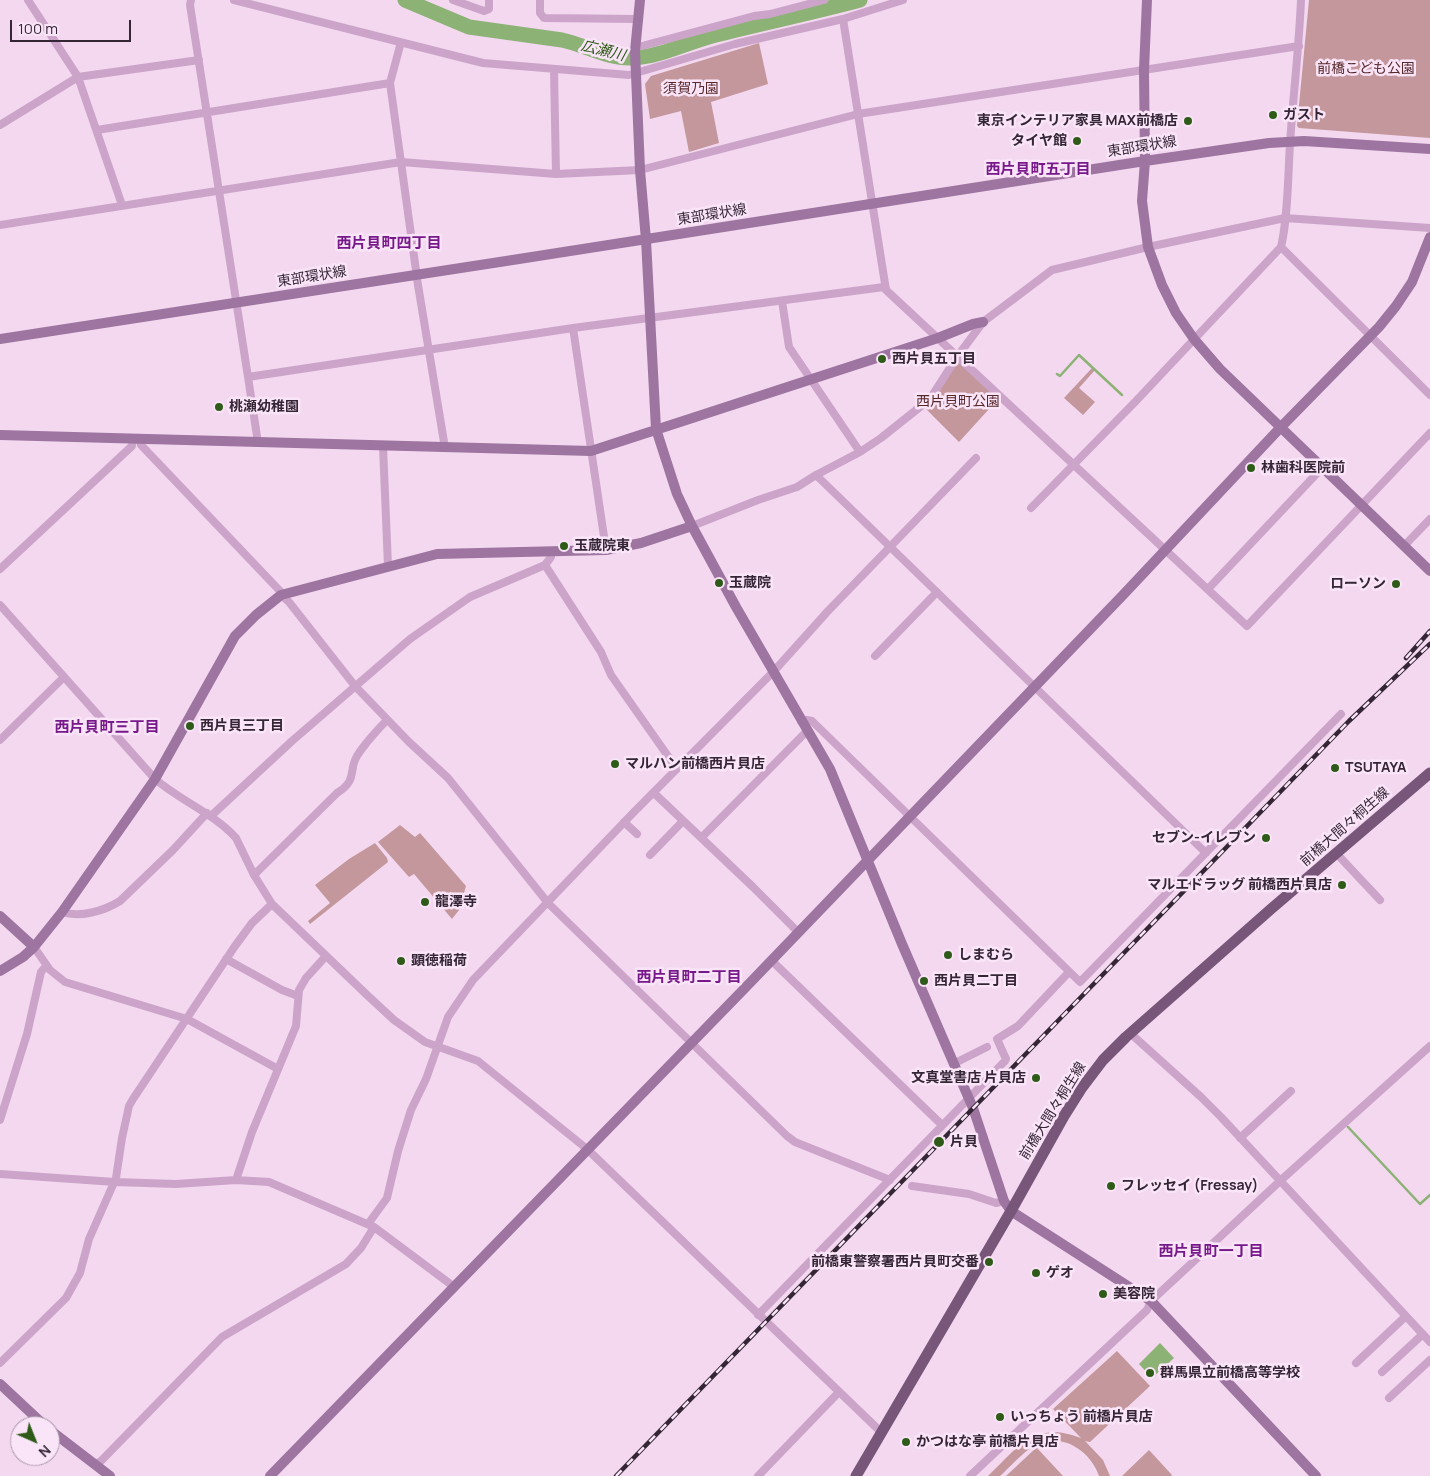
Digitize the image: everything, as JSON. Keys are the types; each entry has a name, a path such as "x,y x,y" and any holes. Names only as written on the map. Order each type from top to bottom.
{"main road":[{"name":"前橋大間々桐生線","path":"856,1476 1008,1206 1081,1089 1103,1060 1130,1033 1271,909 1430,773"}],"street":[{"path":"28,0 78,77 122,206"},
{"path":"191,0 190,5 258,443"},
{"path":"234,0 483,63 554,70 629,74 636,69 843,19 903,0"},
{"path":"453,0 484,11 489,9 489,0"},
{"path":"540,0 540,13 544,18 637,19"},
{"path":"640,0 637,19 639,49 636,69 640,170 646,240 656,429 677,494 692,526 736,607 830,769 902,944 973,1108 1008,1206"},
{"path":"639,49 754,16 770,14 824,0"},
{"path":"1147,0 1142,201 1148,246 1155,269 1169,300 1194,338 1220,369 1430,571"},
{"path":"1031,508 1073,463 1135,402 1281,247 1299,46 1301,0"},
{"path":"843,19 884,288 1247,626 1430,433"},
{"path":"401,42 390,83 445,448"},
{"path":"0,225 401,162 556,174 640,170 858,114 1299,46"},
{"path":"0,125 78,77 199,60"},
{"path":"554,70 556,174"},
{"path":"97,130 390,83"},
{"name":"東部環状線","path":"0,339 1144,161 1290,141 1430,149"},
{"path":"0,972 23,957 34,947 62,912 155,780 235,636 256,614 281,595 437,554 606,550 641,543 798,487 881,438 930,399 957,357 983,322 1052,270 1148,246 1285,218 1430,228"},
{"path":"270,1476 910,817 1281,427 1388,318 1406,292 1418,269 1430,237"},
{"path":"1281,247 1372,335 1430,395"},
{"path":"248,378 650,317 884,288"},
{"path":"782,301 788,343 860,452"},
{"path":"0,435 591,451 983,322"},
{"path":"573,328 606,550"},
{"path":"0,569 132,446 137,439"},
{"path":"137,439 280,591 281,595 289,602 355,686 387,720 448,778 548,903 690,1043 791,1139 890,1180"},
{"path":"383,446 388,566"},
{"path":"95,1464 101,1461 222,1337 346,1264 361,1248 371,1225 387,1198 398,1151 411,1110 426,1078 448,1017 468,986 624,822 774,671 828,611 976,458"},
{"path":"1208,589 1322,468"},
{"path":"816,475 1206,853"},
{"path":"1404,546 1430,519"},
{"path":"62,912 73,914 90,912 111,907 120,901 209,815 410,639 457,604 545,565 551,557 549,551"},
{"path":"545,565 601,652 611,675 677,769"},
{"path":"875,656 937,592"},
{"path":"0,605 155,780 172,793 209,815 236,838 254,875 272,904 394,1020 425,1042 478,1061 587,1149 881,1432"},
{"path":"0,740 64,677"},
{"path":"802,722 807,720 812,722 1079,982 1341,714"},
{"path":"254,875 344,788 353,774 357,756 375,732 387,720"},
{"path":"702,838 808,730"},
{"path":"654,793 798,932"},
{"path":"650,855 683,821"},
{"path":"624,822 637,834"},
{"path":"1337,854 1380,900"},
{"path":"0,1363 66,1298 73,1288 80,1273 89,1239 115,1182 129,1106 226,959 252,923 272,904"},
{"path":"0,916 34,947 46,966 65,982 186,1018 278,1069"},
{"path":"236,1180 251,1135 296,1026 298,996 302,984 326,956"},
{"path":"226,959 282,990 298,996"},
{"path":"771,960 942,1125"},
{"path":"0,1120 26,1034 41,972 46,966"},
{"path":"758,1315 1006,1059 997,1038 1018,1026 1069,972"},
{"path":"1130,1033 1201,1097 1430,1342"},
{"path":"970,1476 1146,1310 1151,1301 1280,1181 1430,1046"},
{"path":"953,1064 987,1047"},
{"path":"1240,1138 1291,1091"},
{"path":"0,1177 176,1184 236,1180 269,1182 371,1225 453,1286"},
{"path":"912,1186 977,1196 996,1204 1008,1206 1151,1301 1316,1476"},
{"path":"1356,1363 1406,1316"},
{"path":"1382,1372 1422,1334"},
{"path":"1389,1398 1430,1360"},
{"path":"0,1384 35,1416"},
{"path":"758,1476 840,1392"},
{"path":"60,1438 110,1476"}],"green space":[{"name":"前橋こども公園","path":"1309,0 1430,0 1430,138 1299,128 1297,126"},
{"name":"須賀乃園","path":"759,43 768,84 711,102 719,143 689,152 681,111 650,119 645,84 651,76"},
{"name":"西片貝町公園","path":"957,357 1000,397 959,442 922,405"},
{"path":"1092,368 1095,370 1079,388 1095,402 1083,415 1064,398"},
{"path":"400,825 415,837 420,833 466,886 461,903 463,905 452,919 414,874 409,877 378,842"},
{"path":"375,843 388,862 310,924 308,921 330,903 315,885 349,859"},
{"path":"1117,1351 1150,1386 1090,1442 1085,1441 1103,1460 1110,1476 1099,1476 1095,1467 1082,1452 1065,1442 1055,1440 1035,1445 1000,1476 988,1476 1018,1446 1039,1434 1051,1432 1065,1433 1081,1438 1053,1409"},
{"path":"1036,1448 1063,1476 1006,1476"},
{"path":"1149,1450 1171,1476 1122,1476"}],"shaded area":[{"path":"1160,1343 1174,1358 1152,1378 1139,1364"}],"waterway":[{"name":"広瀬川","path":"405,0 469,27 562,40 623,58 653,55 716,35 860,0"},
{"path":"1057,374 1060,376 1079,355 1122,395"},
{"path":"1348,1127 1420,1204 1430,1195"}],"railway":[{"path":"1406,658 1430,631"},
{"path":"616,1476 1349,721 1430,644"}],"place":[{"name":"ガスト","path":"1273,115"},
{"name":"東京インテリア家具 MAX前橋店","path":"1188,121"},
{"name":"タイヤ館","path":"1077,141"},
{"name":"西片貝五丁目","path":"882,359"},
{"name":"桃瀬幼稚園","path":"219,407"},
{"name":"林歯科医院前","path":"1251,468"},
{"name":"玉蔵院東","path":"564,546"},
{"name":"玉蔵院","path":"719,583"},
{"name":"ローソン","path":"1396,584"},
{"name":"西片貝三丁目","path":"190,726"},
{"name":"マルハン前橋西片貝店","path":"615,764"},
{"name":"TSUTAYA","path":"1335,768"},
{"name":"セブン-イレブン","path":"1266,838"},
{"name":"マルエドラッグ 前橋西片貝店","path":"1342,885"},
{"name":"龍澤寺","path":"425,902"},
{"name":"しまむら","path":"948,955"},
{"name":"顕徳稲荷","path":"401,961"},
{"name":"西片貝二丁目","path":"924,981"},
{"name":"文真堂書店 片貝店","path":"1036,1078"},
{"name":"片貝","path":"939,1142"},
{"name":"フレッセイ (Fressay)","path":"1111,1186"},
{"name":"前橋東警察署西片貝町交番","path":"989,1262"},
{"name":"ゲオ","path":"1036,1273"},
{"name":"美容院","path":"1103,1294"},
{"name":"群馬県立前橋高等学校","path":"1150,1373"},
{"name":"いっちょう 前橋片貝店","path":"1000,1417"},
{"name":"かつはな亭 前橋片貝店","path":"906,1442"}],"district":[{"name":"西片貝町五丁目","path":"1038,170"},
{"name":"西片貝町四丁目","path":"389,244"},
{"name":"西片貝町三丁目","path":"107,728"},
{"name":"西片貝町二丁目","path":"689,978"},
{"name":"西片貝町一丁目","path":"1211,1252"}]}
